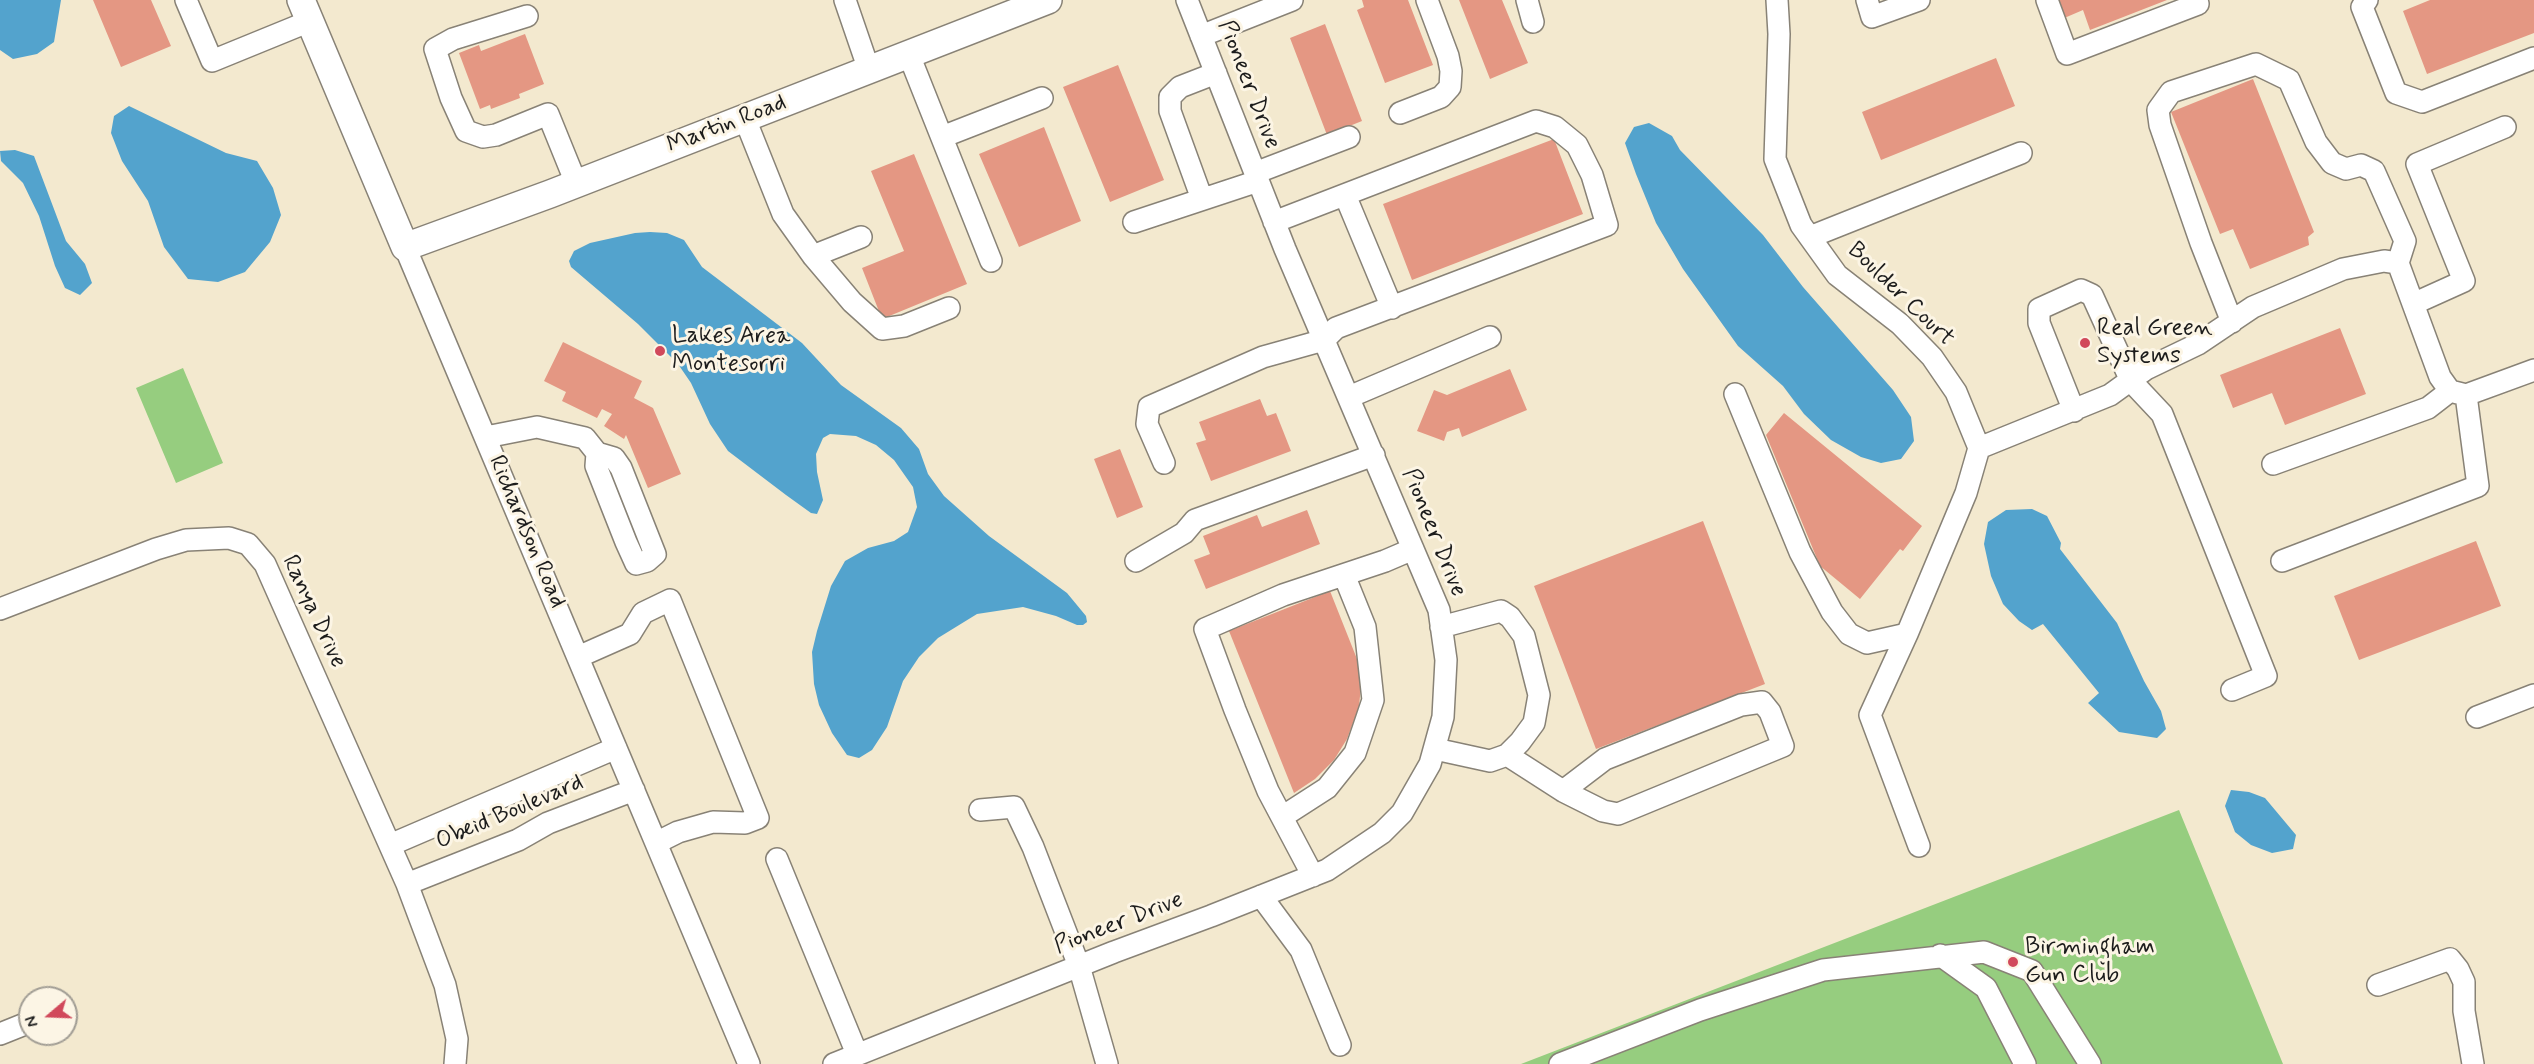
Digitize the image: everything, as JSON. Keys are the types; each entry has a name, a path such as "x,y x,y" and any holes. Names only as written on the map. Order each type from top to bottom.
{"main road":[{"name":"Martin Road","path":"405,247 909,55 1003,8 1048,0"},
{"name":"Richardson Road","path":"305,11 405,247"}],"street":[{"path":"186,0 212,61 305,11"},
{"path":"845,0 869,70"},
{"name":"Pioneer Drive","path":"834,1064 1313,876 1353,854 1382,833 1402,813 1421,783 1435,749 1443,717 1446,660 1439,610 1274,222 1188,0"},
{"path":"1201,36 1292,0"},
{"path":"1400,113 1441,98 1450,87 1451,71 1448,56 1427,0"},
{"path":"1527,0 1533,22"},
{"name":"Boulder Court","path":"1777,0 1779,34 1775,159 1801,225 1837,275 1900,324 1932,357 1956,392 1979,448"},
{"path":"1867,0 1872,17 1919,0"},
{"path":"2047,0 2067,54 2198,4 2196,0"},
{"path":"2367,0 2362,7 2396,93 2422,102 2534,58"},
{"path":"527,16 453,39 435,49 451,98 466,131 483,137 496,135 548,114 576,183"},
{"path":"909,55 991,261"},
{"path":"2232,322 2201,243 2160,125 2158,110 2171,92 2256,64 2289,80 2316,142 2332,163 2346,169 2361,165 2374,171 2405,241 2398,263 2440,377 2458,393 2478,486 2282,561"},
{"path":"1202,199 1170,111 1170,97 1180,87 1216,73"},
{"path":"942,137 1042,98"},
{"path":"745,119 783,214 813,256 852,302 882,329 904,326 949,308"},
{"path":"1164,463 1147,424 1149,407 1263,357 1324,340 1336,328 1607,225 1592,175 1577,145 1555,127 1536,121 1274,222"},
{"path":"2413,304 2464,281 2417,164 2505,127"},
{"path":"1134,222 1202,199 1349,137"},
{"path":"1810,237 2021,153"},
{"path":"1345,195 1392,308"},
{"path":"813,256 861,237"},
{"name":"Richardson Road","path":"405,247 749,1064"},
{"path":"1919,846 1870,715 1907,634 1966,493 1979,448 2074,411 2110,394 2146,369 2198,344 2253,307 2343,269 2384,261 2398,263"},
{"path":"2074,411 2039,323 2039,309 2081,290 2092,295 2131,381 2162,414 2266,676 2232,690"},
{"path":"1349,397 1490,337"},
{"path":"2273,464 2428,408 2458,393 2534,370"},
{"path":"1735,394 1800,552 1832,612 1849,634 1867,643 1907,634"},
{"path":"486,437 537,427 585,438 597,453 614,458 621,468 655,554 651,559 636,564"},
{"path":"1136,561 1184,533 1195,520 1374,455"},
{"name":"Ranya Drive","path":"0,609 156,549 186,540 229,538 248,544 265,564 407,884 445,985 457,1039 454,1064"},
{"path":"1313,876 1268,792 1234,710 1205,629 1283,595 1413,549"},
{"path":"1282,817 1327,788 1355,753 1373,700 1365,627 1344,575"},
{"path":"578,657 630,634 643,613 670,600 758,818 745,823 713,822 678,832 656,843"},
{"path":"1435,749 1490,761 1507,755 1520,742 1533,723 1539,695 1524,636 1510,617 1501,611 1441,627"},
{"path":"2477,717 2534,695"},
{"path":"1507,755 1563,791 1603,811 1618,814 1783,746 1770,712 1762,702 1741,705 1605,759 1563,791"},
{"name":"Obeid Boulevard","path":"390,844 616,748"},
{"name":"Obeid Boulevard","path":"407,884 518,840 548,823 634,789"},
{"path":"980,810 1014,807 1033,847 1079,966 1107,1064"},
{"path":"777,859 857,1054"},
{"path":"1261,897 1301,950 1340,1045"},
{"path":"1560,1064 1700,1010 1823,970 1940,955 1984,952 2032,971 2090,1064"},
{"path":"1940,955 1986,988 2025,1064"},
{"path":"2378,985 2450,959 2464,982 2464,1019 2473,1064"},
{"path":"0,1034 18,1027"}],"green space":[{"path":"183,368 223,463 176,483 136,388"},
{"name":"Birmingham Gun Club","path":"2179,810 2283,1064 1521,1064"}],"water":[{"path":"0,0 61,0 54,42 37,54 13,59 0,50"},
{"path":"129,106 226,153 257,161 273,188 281,215 270,242 245,272 218,282 188,279 164,247 148,201 122,161 111,133 114,116"},
{"path":"1649,123 1672,136 1680,150 1763,235 1803,287 1893,390 1911,417 1914,441 1901,459 1881,463 1861,457 1831,440 1804,414 1783,386 1738,346 1683,269 1656,223 1636,174 1625,143 1634,127"},
{"path":"15,150 34,156 66,241 85,264 92,283 80,295 65,288 55,266 39,216 23,183 1,161 0,151"},
{"path":"650,232 667,233 684,240 702,267 802,343 841,385 901,428 919,449 928,474 944,496 989,536 1067,593 1086,616 1087,622 1077,625 1056,616 1023,607 977,614 938,638 919,657 903,681 887,727 872,750 859,758 847,755 832,733 819,705 814,684 812,652 817,631 831,586 845,561 868,548 894,541 908,532 917,507 913,487 894,460 876,445 856,436 830,434 823,438 816,454 823,500 817,514 811,513 728,451 710,424 691,383 678,364 638,324 571,267 569,261 574,251 590,243"},
{"path":"2032,509 2047,516 2061,543 2060,549 2117,623 2161,711 2166,729 2157,738 2119,732 2088,703 2099,693 2043,624 2032,630 2019,621 2003,604 1991,576 1984,544 1988,522 2006,510"},
{"path":"2231,790 2249,792 2265,798 2296,835 2293,849 2272,853 2251,845 2235,832 2225,806"}],"building":[{"path":"93,0 151,0 171,46 121,67"},
{"path":"1362,0 1408,0 1433,65 1385,83 1357,10 1364,7"},
{"path":"1459,0 1502,0 1528,63 1490,79"},
{"path":"2055,0 2167,0 2090,30 2083,10 2062,19"},
{"path":"2430,0 2534,0 2534,33 2427,74 2403,11"},
{"path":"1325,24 1362,121 1327,135 1290,38"},
{"path":"525,34 544,84 519,94 520,98 491,109 490,105 480,109 459,53 479,45 481,51"},
{"path":"1996,58 2015,106 1881,160 1862,112"},
{"path":"1118,65 1164,180 1110,202 1063,87"},
{"path":"2253,79 2314,232 2308,237 2309,245 2250,269 2233,229 2220,234 2171,112"},
{"path":"1044,127 1081,221 1019,247 979,154"},
{"path":"1554,139 1583,214 1412,280 1383,204"},
{"path":"914,154 967,284 882,319 862,268 904,251 871,171"},
{"path":"2340,328 2366,394 2285,425 2272,393 2233,408 2220,375"},
{"path":"563,342 642,381 634,398 653,408 681,474 648,488 626,435 624,439 604,426 612,414 602,409 597,418 562,401 566,392 544,381"},
{"path":"1510,369 1527,410 1462,437 1459,428 1447,432 1444,441 1417,431 1434,390 1447,395"},
{"path":"1260,399 1267,416 1276,413 1291,451 1211,481 1196,443 1206,440 1199,422"},
{"path":"1784,413 1922,526 1903,551 1900,549 1860,599 1820,566 1766,435"},
{"path":"1120,449 1143,507 1117,518 1094,459"},
{"path":"1307,510 1320,544 1206,589 1194,560 1210,554 1203,536 1257,515 1262,527"},
{"path":"1703,521 1765,684 1596,749 1534,586"},
{"path":"2476,541 2501,606 2359,660 2334,596"},
{"path":"1330,591 1357,659 1361,685 1359,707 1347,739 1334,760 1315,779 1294,793 1229,631"}],"place":[{"name":"Real Green Systems","path":"2085,343"},
{"name":"Lakes Area Montesorri","path":"660,351"},
{"name":"Birmingham Gun Club","path":"2013,962"}]}
